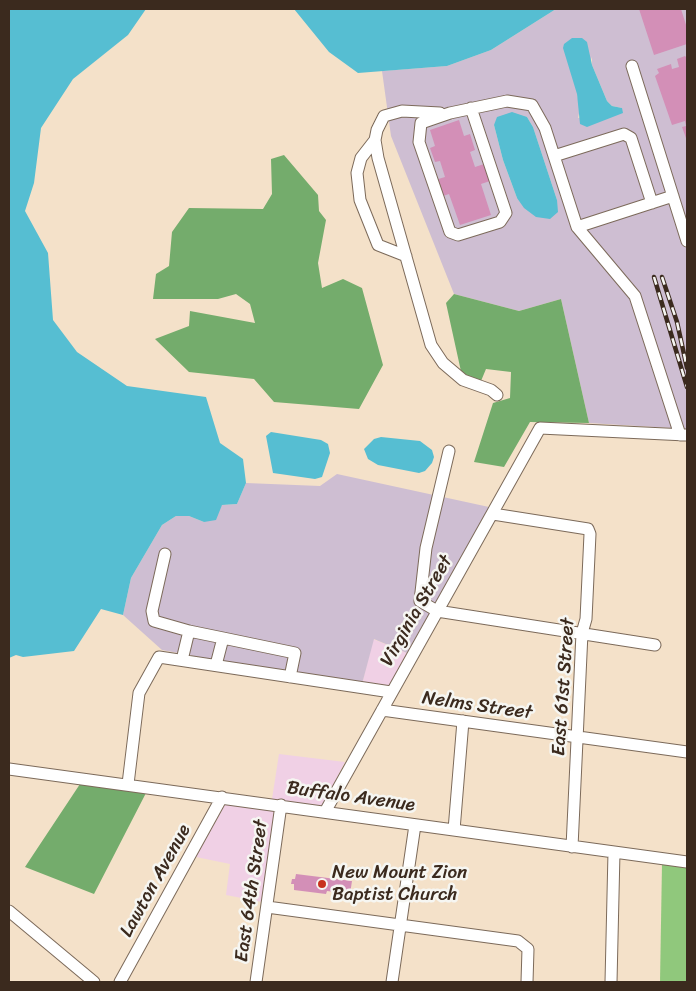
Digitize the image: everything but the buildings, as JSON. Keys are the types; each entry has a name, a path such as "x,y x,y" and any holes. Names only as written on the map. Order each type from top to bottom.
{"street":[{"path":"632,66 687,240"},
{"path":"471,108 506,213 500,222 458,236 450,232 419,142 421,123 447,114 471,108 507,101 532,105 545,128 577,227 634,296 684,435"},
{"path":"447,114 402,111 384,116 376,130 375,140 431,345 443,364 463,380 491,390 497,395"},
{"path":"554,156 624,134 630,138 652,203"},
{"path":"375,140 361,158 357,172 360,200 378,245 406,256"},
{"path":"577,227 673,196"},
{"name":"Virginia Street","path":"325,812 540,428 684,435"},
{"path":"449,451 426,548 420,601 437,611 655,645"},
{"name":"East 61st Street","path":"493,514 588,529 586,619 582,633 572,847"},
{"path":"165,554 152,611 154,621 189,631 295,653 290,677"},
{"path":"182,660 189,631"},
{"path":"213,665 223,638"},
{"path":"128,784 139,693 154,662 159,657 391,692"},
{"name":"Nelms Street","path":"382,710 687,752"},
{"path":"454,830 463,722"},
{"name":"Buffalo Avenue","path":"9,768 687,862"},
{"name":"Lawton Avenue","path":"120,982 222,797"},
{"name":"East 64th Street","path":"256,982 282,805"},
{"path":"392,982 415,825"},
{"path":"611,982 614,852"},
{"path":"267,907 518,941 528,949 527,982"},
{"path":"9,911 94,982"}],"shaded area":[{"path":"556,9 687,9 687,429 589,423 561,299 519,311 454,294 391,136 382,71 447,66 491,50","holes":["592,57 592,65 607,101 612,106 622,108 578,118 580,109 577,94","527,117 533,127 557,200 517,198 503,160 494,125"]},
{"path":"337,474 489,507 407,653 374,639 362,684 307,677 162,650 123,615 131,578 162,525 176,516 189,516 204,522 222,505 237,504 246,483 320,486"},
{"path":"373,639 407,653 390,685 384,687 362,684"},
{"path":"279,754 345,762 322,806 272,799"},
{"path":"226,803 275,811 262,902 226,895 230,864 196,857"}],"green space":[{"path":"284,155 318,195 319,211 326,220 318,263 322,288 343,279 362,288 383,365 359,409 274,402 254,379 189,372 155,339 189,326 190,311 255,323 250,304 236,294 218,299 153,299 156,274 169,266 172,232 189,208 263,209 272,194 271,159"},
{"path":"454,294 519,311 561,299 589,423 530,422 504,467 474,462 493,403 510,398 511,372 486,369 481,381 462,376 446,303"},
{"path":"80,784 146,793 94,894 25,867"},
{"path":"662,864 687,868 687,982 660,982"}],"water":[{"path":"9,9 146,9 128,35 73,79 41,128 34,183 25,211 48,253 53,320 77,352 127,386 206,397 220,443 243,459 246,483 237,504 222,505 216,520 204,522 189,516 176,516 162,525 131,578 123,615 101,609 74,651 23,657 16,655 9,658"},
{"path":"294,9 556,9 491,50 447,66 358,73 329,52"},
{"path":"572,38 582,38 587,42 592,65 607,101 612,106 622,108 623,113 587,127 580,124 577,94 563,48 564,44"},
{"path":"512,112 527,117 533,127 557,200 558,212 550,219 536,217 524,208 517,198 503,160 494,125 497,117"},
{"path":"271,432 321,440 328,444 330,453 322,477 315,479 273,473 266,436"},
{"path":"381,437 420,441 432,450 434,457 432,463 425,471 419,473 378,465 368,459 364,449 374,439"}],"railway":[{"path":"654,277 687,387"},
{"path":"662,277 677,322 687,368"}],"place":[{"name":"New Mount Zion Baptist Church","path":"322,884"}]}
